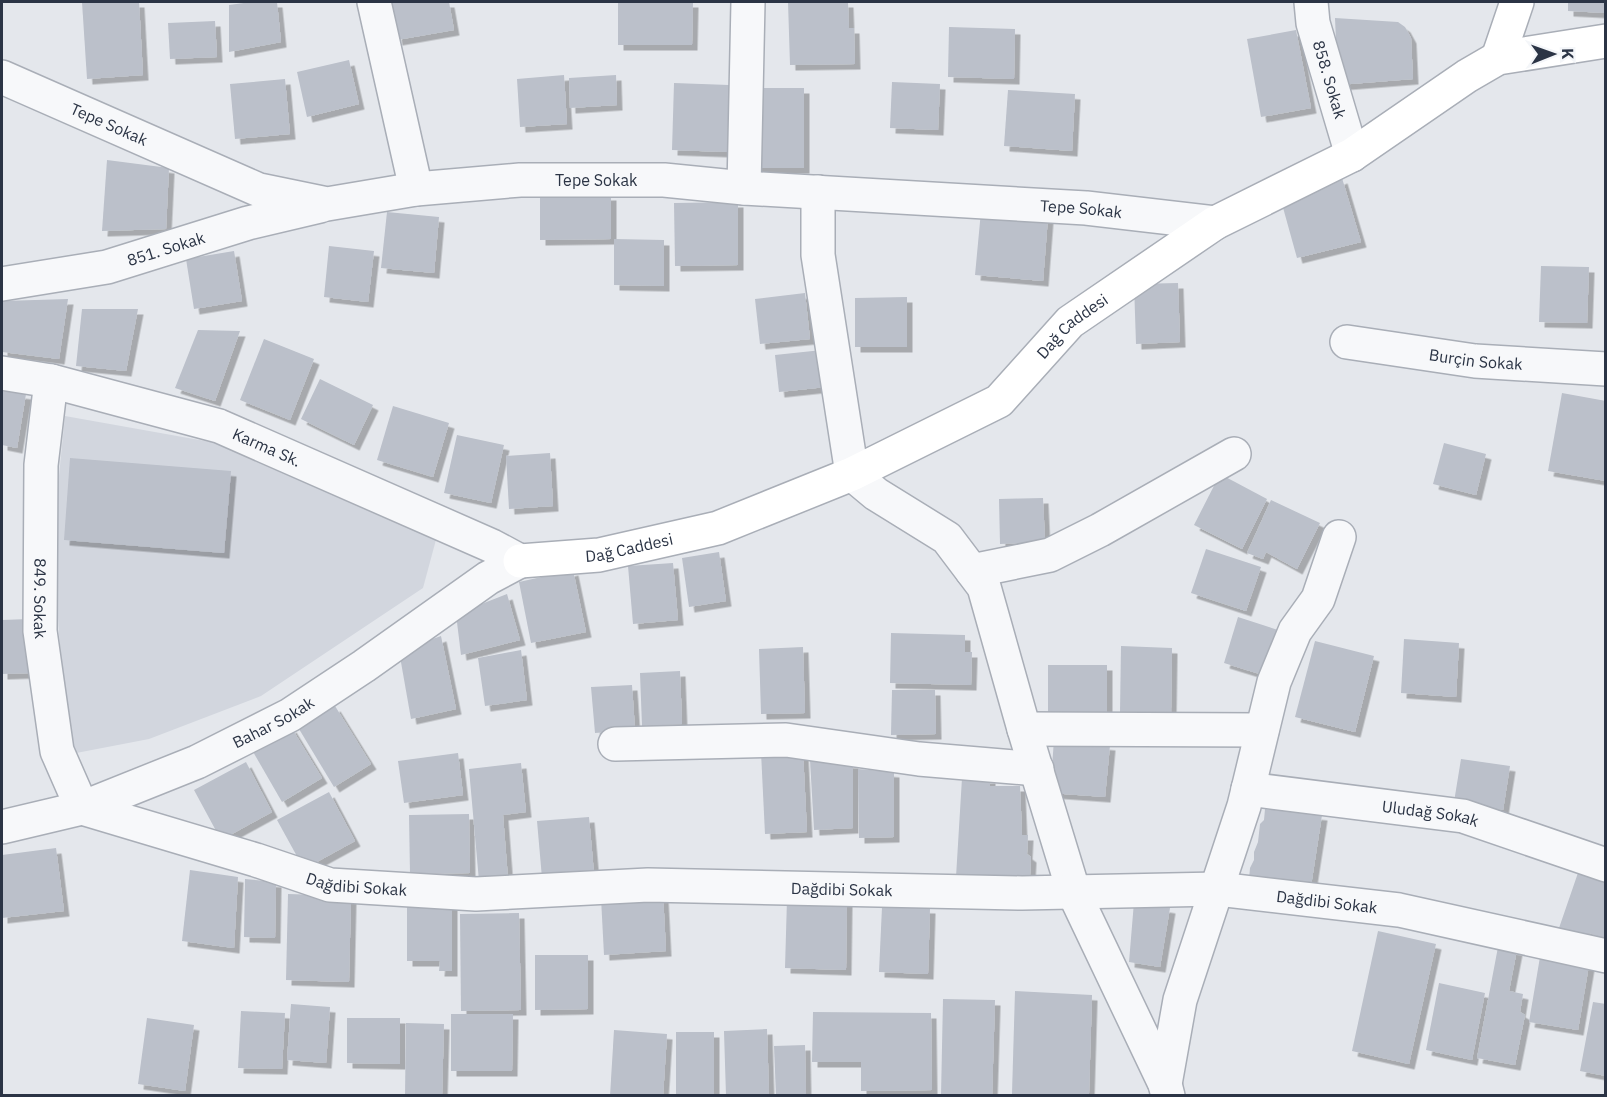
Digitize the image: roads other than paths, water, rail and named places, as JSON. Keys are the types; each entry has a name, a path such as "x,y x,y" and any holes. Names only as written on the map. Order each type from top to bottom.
{"street":[{"path":"374,2 416,189"},
{"path":"744,188 748,2"},
{"name":"858. Sokak","path":"1311,2 1313,22 1352,155"},
{"path":"1498,58 1517,2"},
{"name":"Dağ Caddesi","path":"520,561 599,555 718,528 852,474 999,401 1070,322 1215,223 1352,155 1467,76 1498,58 1605,41"},
{"name":"Tepe Sokak","path":"2,78 259,190 327,204 416,189 520,180 664,180 744,188 1086,208 1215,223"},
{"path":"818,192 818,255 852,474 876,494 947,538 984,587 1074,893 1166,1090"},
{"name":"851. Sokak","path":"2,284 107,267 248,223 327,204"},
{"name":"Burçin Sokak","path":"1347,342 1475,361 1605,369"},
{"name":"Karma Sk.","path":"2,373 51,381 219,426 520,561"},
{"name":"849. Sokak","path":"51,381 41,465 40,631 57,751 82,808"},
{"path":"972,571 1050,555 1100,530 1234,454"},
{"path":"1166,1090 1180,1000 1218,889 1248,789 1274,682 1295,630 1318,599 1339,537"},
{"name":"Bahar Sokak","path":"2,827 82,808 197,762 290,715 364,666 488,578 520,561"},
{"path":"1024,729 1262,730"},
{"path":"615,744 786,740 919,759 1037,768"},
{"name":"Uludağ Sokak","path":"1248,789 1463,816 1605,865"},
{"name":"Dağdibi Sokak","path":"82,808 245,856 330,885 476,894 648,885 1074,893 1218,889 1399,910 1605,956"}]}
